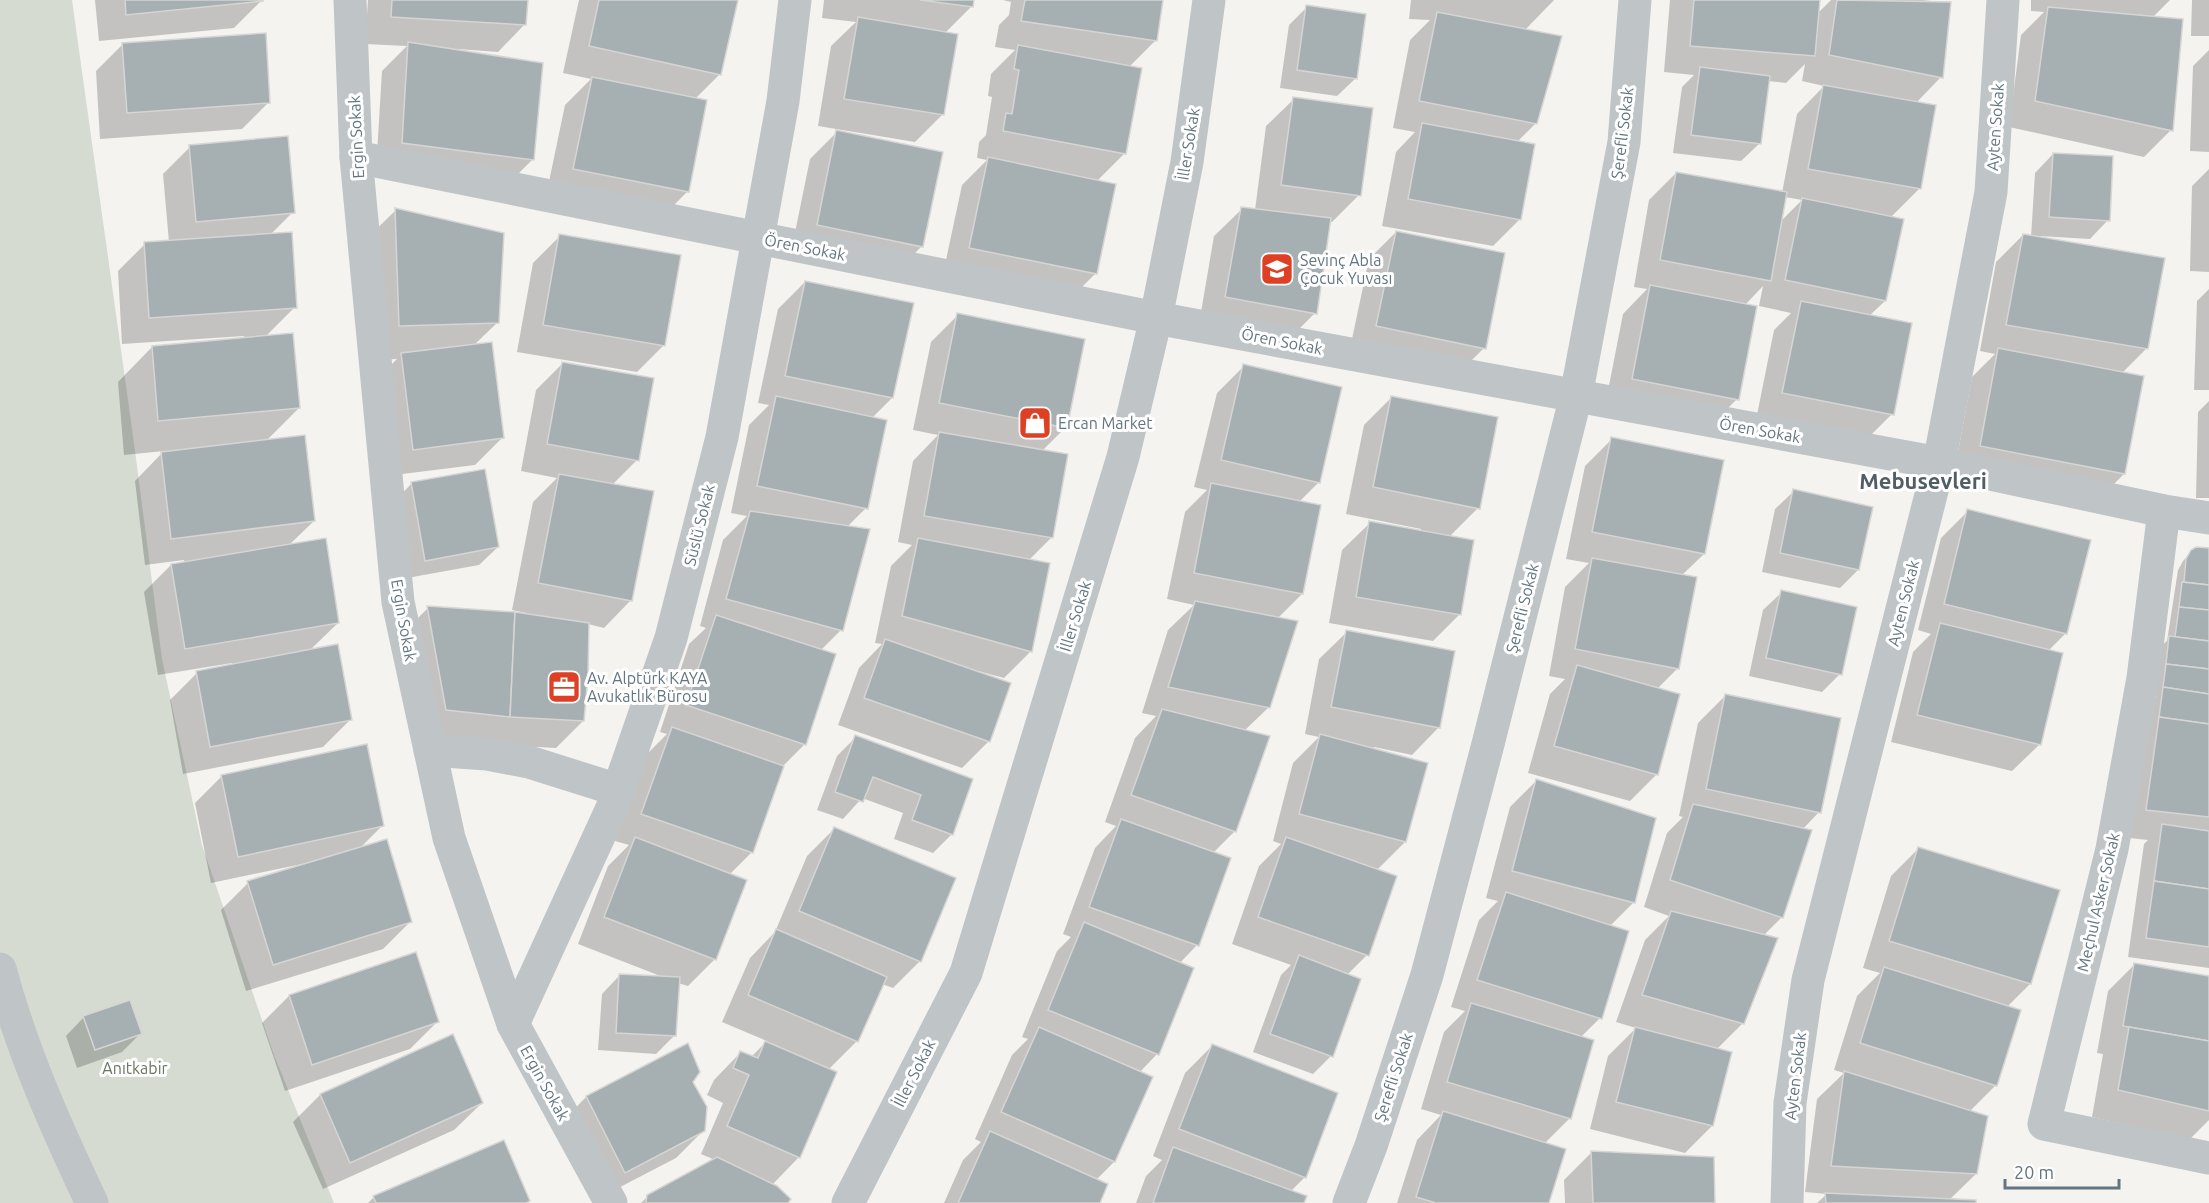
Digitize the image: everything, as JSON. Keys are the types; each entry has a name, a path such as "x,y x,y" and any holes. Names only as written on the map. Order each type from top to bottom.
{"street":[{"name":"Ergin Sokak","path":"350,0 356,157 398,602 449,838 513,1024 611,1203"},
{"name":"Süslü Sokak","path":"513,1024 612,808 670,638 722,436 783,101 795,0"},
{"name":"İller Sokak","path":"848,1203 966,973 1123,457 1156,318 1187,162 1209,0"},
{"name":"Şerefli Sokak","path":"1349,1203 1371,1146 1427,975 1576,396 1624,142 1635,0"},
{"name":"Ayten Sokak","path":"1787,1203 1790,1103 1808,980 1939,463 1991,192 2003,0"},
{"name":"Ören Sokak","path":"356,157 1156,318 1939,463 2164,511 2209,518"},
{"name":"Meçhul Asker Sokak","path":"2164,511 2143,678 2112,849 2044,1124 2209,1158"},
{"path":"430,750 487,754 529,762 618,790"},
{"path":"0,969 30,1062 62,1140 92,1203"}],"green space":[{"name":"Anıtkabir","path":"0,0 72,0 162,659 202,845 274,1055 334,1203 0,1203"}],"building":[{"path":"125,0 263,0 263,1 126,15"},
{"path":"392,0 528,0 526,25 391,17"},
{"path":"599,0 738,0 721,75 589,46"},
{"path":"920,0 974,0 973,7"},
{"path":"1025,0 1163,0 1157,41 1021,21"},
{"path":"1694,0 1820,0 1815,56 1690,46"},
{"path":"1837,0 1951,2 1943,78 1829,55"},
{"path":"1306,5 1366,14 1357,79 1297,70"},
{"path":"2048,7 2183,19 2173,131 2035,101"},
{"path":"1437,12 1562,36 1537,124 1419,101"},
{"path":"858,17 958,34 944,115 844,99"},
{"path":"266,33 270,103 127,113 122,43"},
{"path":"408,42 543,63 534,160 402,143"},
{"path":"1018,45 1142,68 1126,154 1003,131 1006,113 1012,114 1019,70 1014,69"},
{"path":"1700,67 1770,76 1761,144 1691,135"},
{"path":"592,77 707,100 689,192 573,169"},
{"path":"1823,85 1936,105 1921,189 1808,169"},
{"path":"1293,97 1373,108 1361,196 1281,185"},
{"path":"1422,123 1535,144 1521,220 1408,199"},
{"path":"836,130 943,152 923,247 817,225"},
{"path":"288,136 295,213 196,222 189,145"},
{"path":"2053,153 2113,156 2110,221 2049,217"},
{"path":"988,157 1116,184 1097,274 969,248"},
{"path":"1676,172 1787,192 1771,281 1660,260"},
{"path":"1802,198 1904,219 1886,301 1785,280"},
{"path":"1241,207 1331,218 1317,314 1225,297"},
{"path":"395,208 504,233 499,323 399,326"},
{"path":"1396,231 1505,253 1486,349 1376,326"},
{"path":"292,232 297,308 149,318 144,242"},
{"path":"559,234 681,255 665,346 543,325"},
{"path":"2023,234 2165,258 2148,349 2006,325"},
{"path":"805,281 914,303 893,398 785,376"},
{"path":"1650,285 1757,306 1739,400 1632,379"},
{"path":"1801,301 1912,323 1894,415 1782,393"},
{"path":"957,313 1085,339 1067,428 939,403"},
{"path":"293,333 300,408 158,421 152,346"},
{"path":"492,342 504,438 413,450 401,353"},
{"path":"1998,348 2144,376 2125,474 1980,446"},
{"path":"562,362 654,378 639,461 547,444"},
{"path":"1243,364 1342,387 1320,483 1221,460"},
{"path":"776,396 887,420 868,509 757,486"},
{"path":"1391,396 1498,417 1480,509 1373,487"},
{"path":"939,432 1068,454 1053,538 924,516"},
{"path":"305,435 315,521 171,539 161,452"},
{"path":"1611,437 1724,460 1705,554 1592,532"},
{"path":"485,469 499,547 425,561 411,482"},
{"path":"559,474 654,491 632,601 538,583"},
{"path":"1211,483 1321,505 1303,594 1194,573"},
{"path":"1793,489 1873,507 1859,570 1780,553"},
{"path":"1967,509 2091,540 2067,634 1944,604"},
{"path":"750,511 870,529 843,631 726,599"},
{"path":"1369,521 1474,540 1461,615 1356,597"},
{"path":"326,538 339,623 185,649 171,564"},
{"path":"918,538 1050,563 1032,652 902,616"},
{"path":"2196,547 2209,548 2209,585 2184,582 2186,559 2191,550"},
{"path":"1592,558 1697,577 1679,669 1575,649"},
{"path":"2182,582 2209,585 2209,610 2179,607"},
{"path":"1781,590 1857,607 1842,675 1766,658"},
{"path":"1195,601 1298,621 1270,708 1168,687"},
{"path":"427,606 515,612 510,717 446,710"},
{"path":"2179,607 2209,610 2209,641 2175,637"},
{"path":"515,612 589,623 584,721 510,717"},
{"path":"716,615 836,654 806,745 686,705"},
{"path":"1940,623 2063,653 2041,745 1917,715"},
{"path":"1346,630 1455,651 1440,728 1331,707"},
{"path":"2169,636 2209,641 2209,669 2166,664"},
{"path":"885,639 1011,683 990,742 864,698"},
{"path":"338,644 352,720 210,747 196,671"},
{"path":"2166,664 2209,669 2209,694 2163,687"},
{"path":"1577,665 1680,694 1658,775 1554,746"},
{"path":"2163,687 2209,694 2209,724 2159,717"},
{"path":"1725,694 1841,718 1821,813 1706,789"},
{"path":"1162,709 1270,736 1236,832 1131,795"},
{"path":"2159,717 2209,724 2209,817 2146,810"},
{"path":"672,727 784,766 753,853 641,814"},
{"path":"1320,734 1428,763 1406,842 1299,814"},
{"path":"855,735 973,779 953,835 912,820 921,795 873,777 863,802 835,792"},
{"path":"367,744 384,826 238,857 221,775"},
{"path":"1536,779 1656,818 1635,903 1512,871"},
{"path":"1693,804 1812,830 1783,918 1670,880"},
{"path":"1121,819 1231,858 1199,946 1089,907"},
{"path":"2162,824 2209,831 2209,889 2154,881"},
{"path":"834,827 956,878 921,962 799,911"},
{"path":"635,837 747,880 716,960 604,917"},
{"path":"1286,837 1397,876 1369,956 1258,917"},
{"path":"387,839 412,922 273,965 247,881"},
{"path":"1918,847 2060,890 2031,984 1889,941"},
{"path":"2154,881 2209,889 2209,947 2146,938"},
{"path":"1506,892 1629,931 1602,1019 1477,980"},
{"path":"1671,911 1778,938 1744,1024 1642,995"},
{"path":"1084,922 1194,968 1159,1055 1048,1010"},
{"path":"776,929 887,977 858,1042 748,995"},
{"path":"416,952 439,1022 312,1065 289,995"},
{"path":"1299,955 1361,979 1333,1057 1270,1034"},
{"path":"2134,963 2209,976 2209,1041 2123,1026"},
{"path":"1884,967 2021,1010 1997,1086 1860,1043"},
{"path":"619,974 680,977 676,1036 616,1033"},
{"path":"130,1000 142,1034 95,1050 83,1016"},
{"path":"1471,1003 1594,1040 1571,1119 1447,1082"},
{"path":"1039,1027 1153,1077 1115,1162 1001,1112"},
{"path":"1635,1027 1732,1052 1713,1126 1616,1102"},
{"path":"2129,1027 2209,1041 2209,1111 2118,1090"},
{"path":"453,1034 483,1103 350,1163 320,1094"},
{"path":"765,1041 837,1072 800,1158 727,1126 749,1075 733,1068 740,1051 758,1058"},
{"path":"688,1043 700,1072 693,1082 707,1107 705,1131 625,1173 586,1096"},
{"path":"1212,1044 1338,1093 1306,1178 1179,1129"},
{"path":"1844,1071 1988,1116 1977,1174 1831,1166"},
{"path":"1443,1111 1566,1149 1549,1203 1436,1203 1416,1197"},
{"path":"990,1131 1108,1184 1100,1203 958,1203"},
{"path":"504,1140 530,1201 526,1203 376,1203 373,1196"},
{"path":"1173,1147 1307,1196 1304,1203 1153,1203"},
{"path":"1591,1151 1714,1157 1715,1203 1593,1203"},
{"path":"717,1157 777,1186 791,1199 788,1203 646,1203 647,1195"},
{"path":"1825,1193 1976,1200 1976,1203 1826,1203"}],"place":[{"name":"Sevinç Abla Çocuk Yuvası","path":"1277,269"},
{"name":"Ercan Market","path":"1035,423"},
{"name":"Av. Alptürk KAYA Avukatlık Bürosu","path":"564,687"}],"district":[{"name":"Mebusevleri","path":"1923,480"}]}
